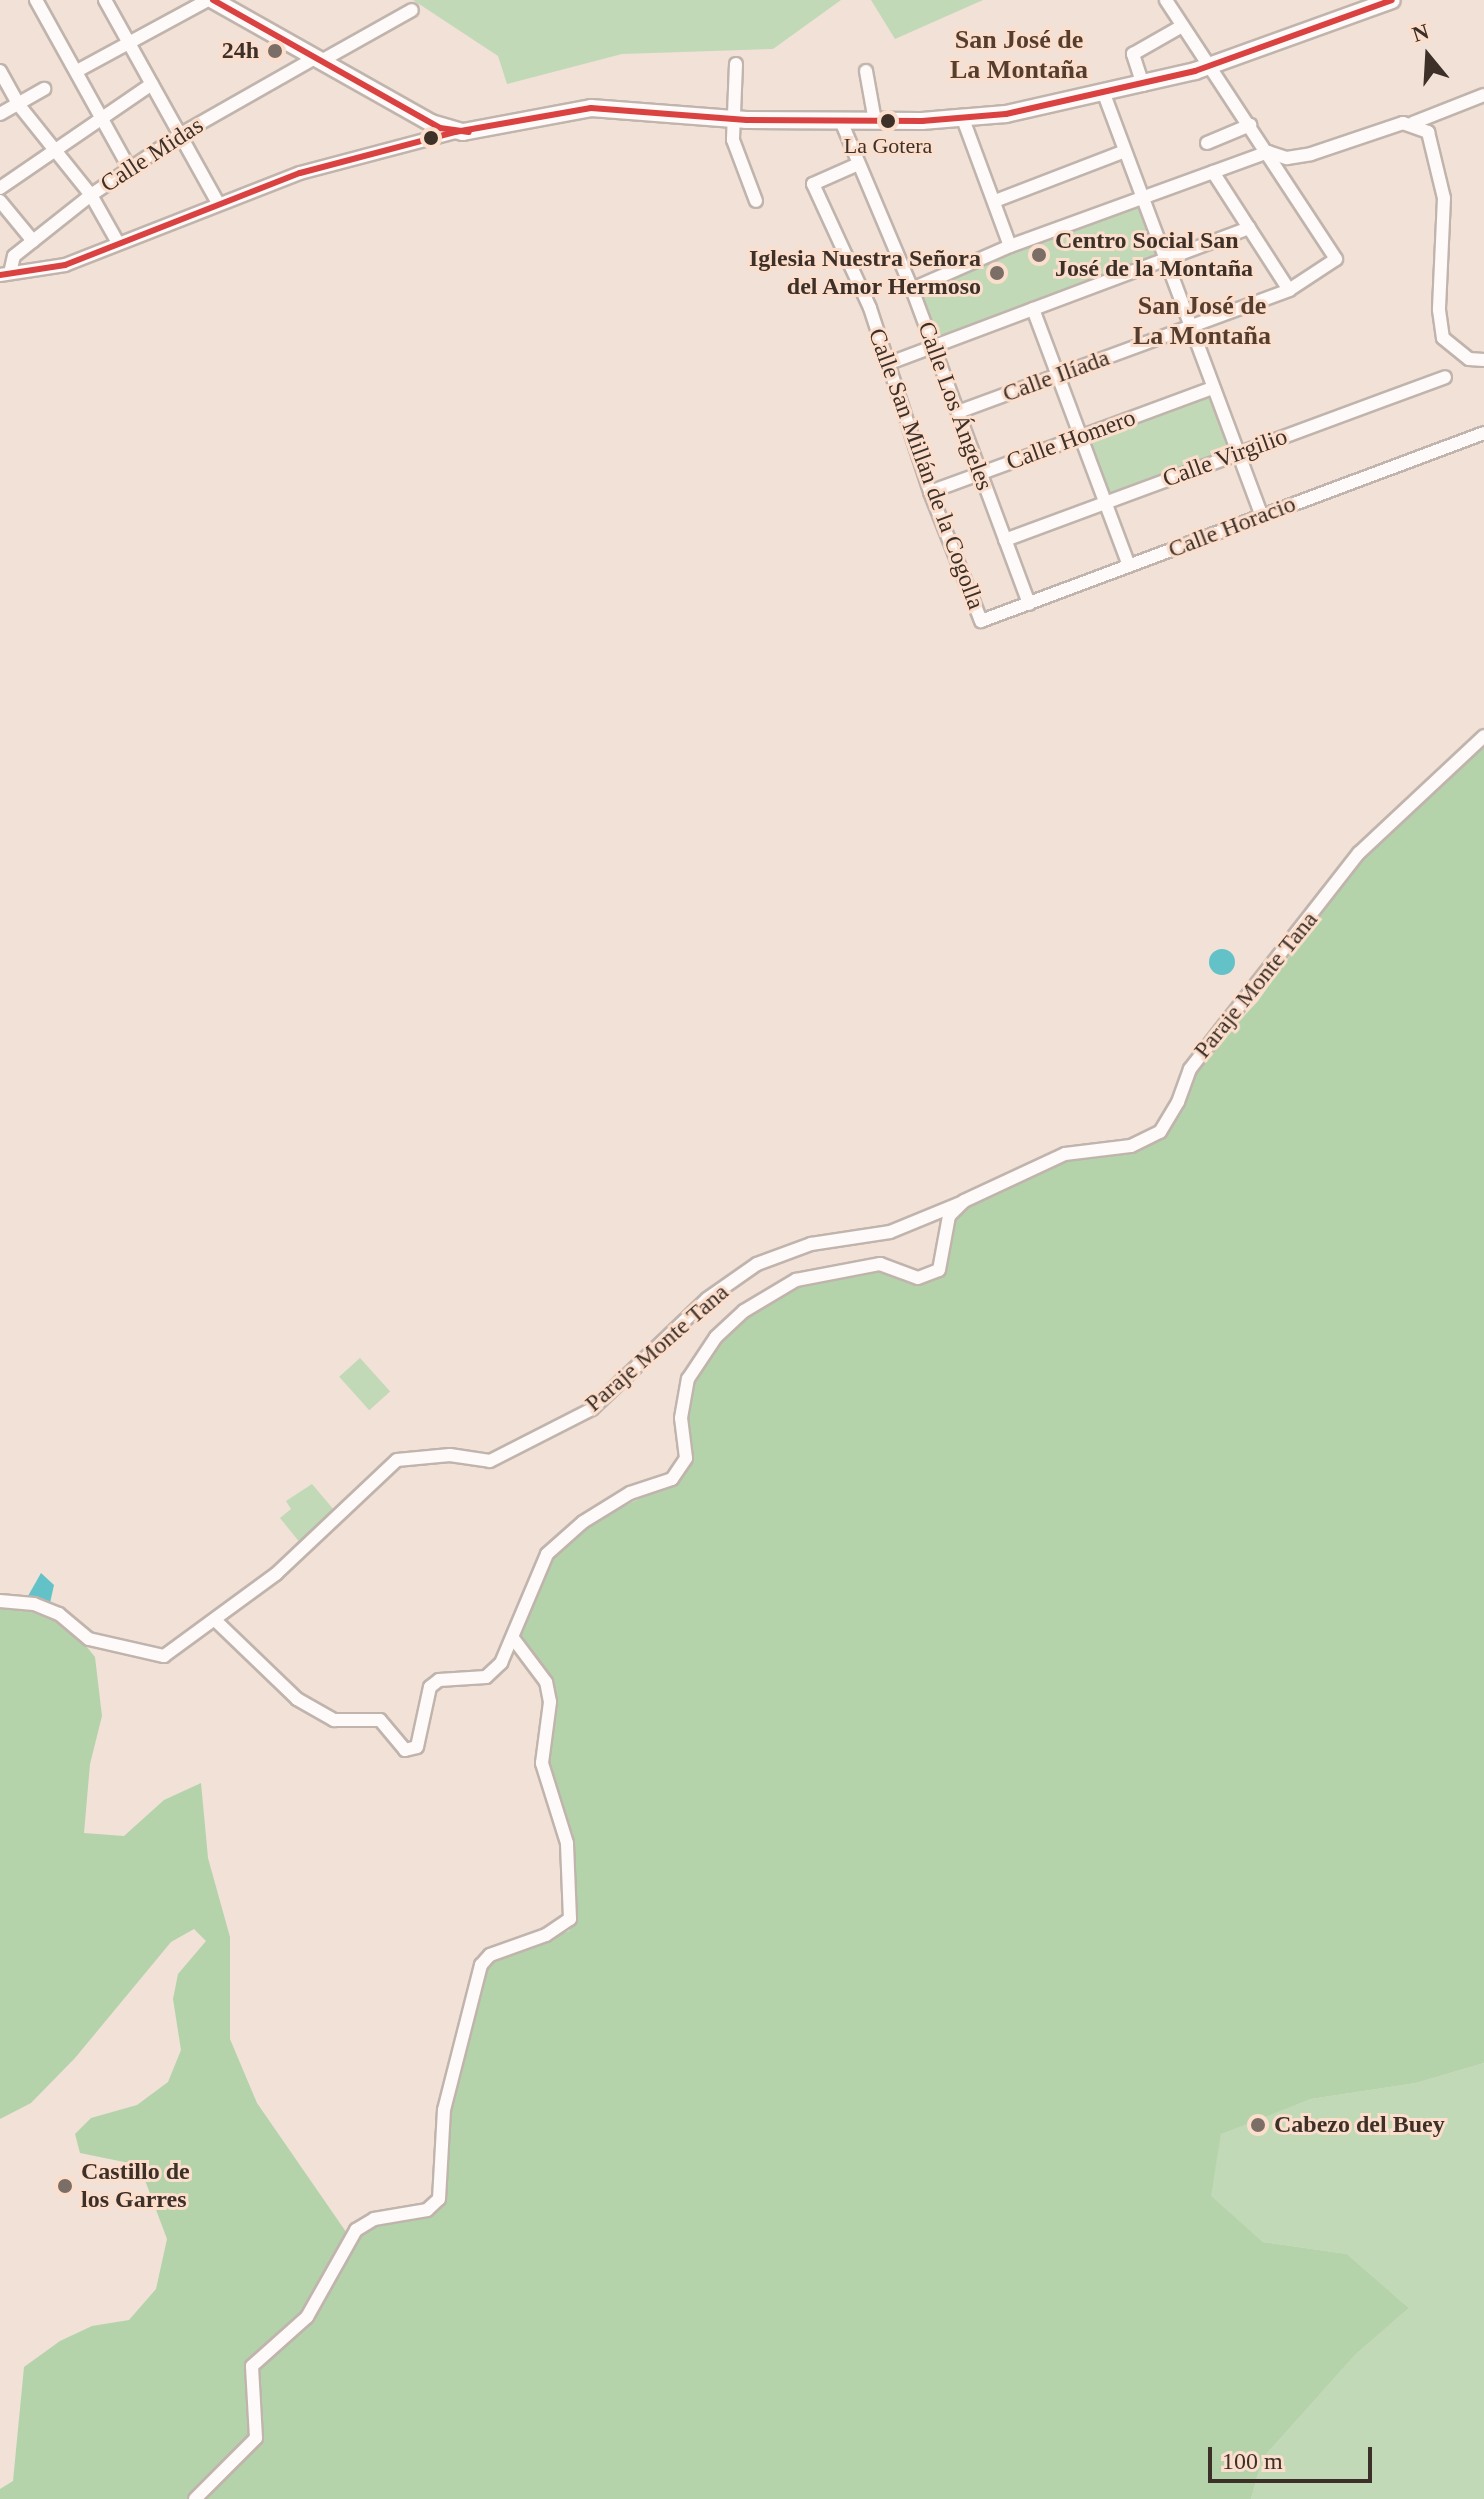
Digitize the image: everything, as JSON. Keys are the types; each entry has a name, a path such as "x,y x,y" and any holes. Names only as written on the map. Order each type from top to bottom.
{"main road":[{"path":"211,0 455,132 591,108 733,119 963,119 1104,94 1208,67 1392,0"}],"street":[{"path":"36,0 129,168"},
{"path":"105,0 218,203"},
{"path":"77,71 211,0"},
{"path":"1166,0 1208,67 1268,152"},
{"name":"Calle Midas","path":"5,274 12,259 33,241 91,195 181,134 412,10"},
{"path":"1143,85 1133,54 1182,26"},
{"path":"736,64 735,145 756,201"},
{"path":"0,71 18,104 91,195 118,243"},
{"path":"866,71 875,121"},
{"path":"0,188 152,84"},
{"path":"0,114 44,89"},
{"path":"1104,94 1262,516"},
{"path":"912,289 1010,246 1268,152 1295,157 1413,123 1484,95"},
{"path":"963,119 1010,246"},
{"name":"Calle Los Ángeles","path":"841,121 856,165 912,289 1029,604"},
{"path":"1413,123 1432,138 1441,175 1439,310 1443,338 1469,359 1484,360"},
{"path":"1207,143 1250,125"},
{"path":"5,274 65,265 218,203 319,167 455,132"},
{"path":"995,201 1125,151"},
{"name":"Calle Ilíada","path":"958,412 1289,290 1336,259 1268,152"},
{"name":"Calle San Millán de la Cogolla","path":"856,165 813,184 870,308 930,492 981,621"},
{"path":"1213,172 1289,290"},
{"path":"0,201 33,241"},
{"path":"887,364 1249,228"},
{"path":"1033,309 1129,566"},
{"name":"Calle Virgilio","path":"1005,540 1445,377"},
{"name":"Calle Homero","path":"930,492 1213,388"},
{"name":"Calle Horacio","path":"981,621 1484,433"},
{"name":"Paraje Monte Tana","path":"0,1601 34,1604 59,1614 89,1639 154,1655 176,1649 276,1574 397,1460 450,1455 490,1461 592,1409 707,1299 757,1264 811,1244 890,1232 1065,1154 1131,1146 1160,1132 1178,1102 1190,1069 1359,853 1484,736"},
{"name":"Paraje Monte Tana","path":"215,1620 297,1699 334,1720 380,1720 405,1750 417,1747 430,1687 439,1680 486,1677 501,1663 547,1554 583,1522 630,1493 672,1479 686,1458 681,1418 688,1379 716,1337 744,1311 796,1280 880,1264 918,1278 939,1270 949,1216 964,1201"},
{"path":"195,2499 256,2438 252,2366 307,2317 356,2230 374,2219 427,2210 439,2199 444,2110 481,1965 490,1955 546,1935 570,1919 567,1843 542,1763 550,1702 546,1682 513,1638"}],"green space":[{"path":"413,0 841,0 773,49 622,54 507,84 498,56"},
{"path":"871,0 983,0 895,39"},
{"path":"1141,198 1165,260 935,348 911,286"},
{"path":"1213,388 1238,454 1108,504 1082,438"},
{"path":"1484,741 1484,2063 1416,2083 1311,2099 1221,2134 1211,2196 1263,2242 1347,2254 1409,2308 1355,2355 1262,2459 1251,2499 0,2499 0,2489 13,2481 24,2367 60,2341 92,2326 129,2320 156,2289 167,2239 146,2183 134,2164 80,2153 75,2134 91,2118 137,2105 168,2082 181,2050 173,1999 178,1974 206,1941 194,1929 171,1942 75,2058 31,2103 0,2119 0,1607 17,1607 70,1626 95,1657 102,1716 90,1764 84,1833 124,1836 164,1800 201,1783 208,1858 230,1937 230,2039 257,2103 353,2242 366,2229 436,2207 447,2122 481,1977 493,1961 569,1931 577,1918 573,1834 549,1762 558,1704 554,1684 521,1636 555,1553 590,1523 667,1485 691,1466 685,1409 694,1380 721,1340 780,1291 855,1269 926,1280 947,1270 957,1215 975,1201 1057,1160 1132,1149 1168,1127 1199,1064 1258,1001 1360,857"},
{"path":"360,1358 390,1391 369,1410 339,1377"},
{"path":"312,1484 334,1510 301,1544 280,1518 291,1509 286,1501"},
{"path":"1484,2063 1484,2499 1251,2499 1262,2459 1355,2355 1409,2308 1347,2254 1263,2242 1210,2196 1221,2133 1311,2099 1416,2083"}],"water":[{"path":"1222,949 1231,953 1235,962 1231,971 1222,975 1213,971 1209,962 1213,953"},
{"path":"41,1573 54,1585 50,1603 28,1596"}],"transit line":[{"path":"213,0 440,128 469,132"},
{"path":"0,275 65,265 300,173 455,132 591,108 747,120 922,121 1006,114 1195,71 1392,0"}],"place":[{"name":"24h","path":"275,51"},
{"name":"La Gotera","path":"888,121"},
{"name":"Centro Social San José de la Montaña","path":"1039,255"},
{"name":"Iglesia Nuestra Señora del Amor Hermoso","path":"997,273"},
{"name":"Cabezo del Buey","path":"1258,2125"},
{"name":"Castillo de los Garres","path":"65,2186"}],"district":[{"name":"San José de La Montaña","path":"1019,55"},
{"name":"San José de La Montaña","path":"1202,321"}]}
